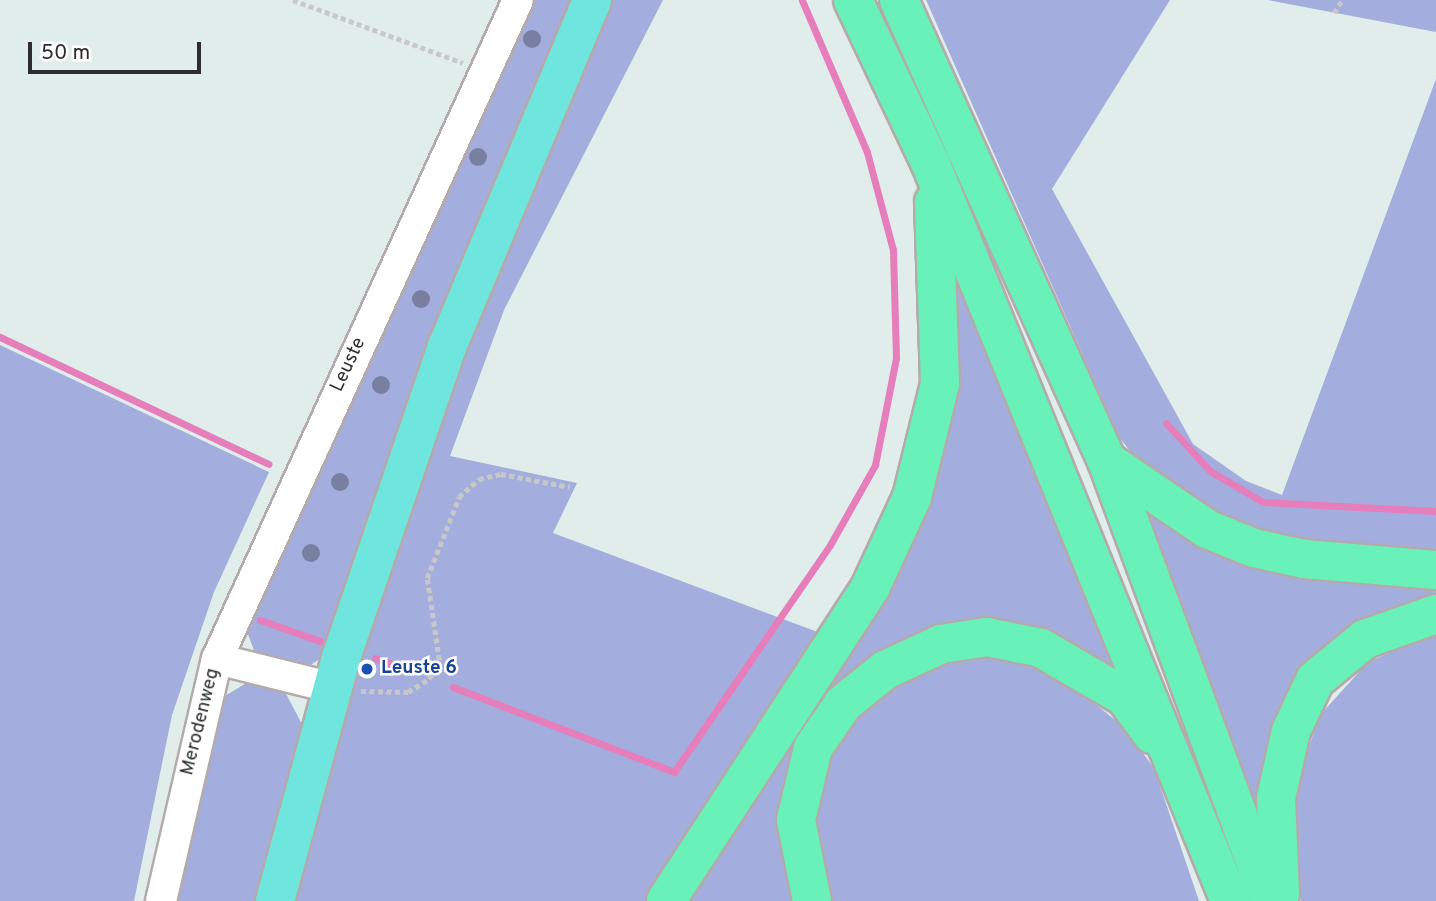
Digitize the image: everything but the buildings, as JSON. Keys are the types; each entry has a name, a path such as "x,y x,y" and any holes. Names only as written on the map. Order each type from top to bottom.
{"highway":[{"path":"853,0 930,162 1212,850 1230,901"},
{"path":"899,0 1107,461 1270,901"},
{"path":"666,901 870,588 912,497 940,384 930,162"},
{"path":"1107,461 1207,529 1254,548 1304,559 1436,570"},
{"path":"1281,901 1276,797 1290,731 1315,680 1365,639 1436,614"},
{"path":"812,901 796,820 813,748 843,704 884,670 941,644 975,639 1041,648 1125,697 1165,752 1212,850"}],"main road":[{"path":"275,901 333,688 447,347 592,0"}],"street":[{"name":"Leuste","path":"217,659 518,0"},
{"name":"Merodenweg","path":"161,901 217,659 333,688"}],"path":[{"path":"293,0 484,71"},
{"path":"1334,13 1342,0"},
{"path":"380,692 408,692 429,679 439,660 427,578 458,497 479,479 501,474 570,487"}],"shaded area":[{"path":"529,0 576,0 323,657 309,666 271,662 255,653 243,621"},
{"path":"605,0 663,0 504,310 450,456 577,483 553,533 823,634 655,901 286,901 445,384"},
{"path":"926,0 1170,0 1052,189 1193,444 1246,481 1282,495 1436,79 1436,555 1317,547 1236,529 1137,460 1119,437"},
{"path":"1268,0 1436,0 1436,32"},
{"path":"959,272 1115,669 1022,630 830,696 796,901 687,901 885,585 955,332"},
{"path":"0,345 269,472 214,592 172,715 134,901 0,901"},
{"path":"1148,511 1436,583 1436,602 1347,640 1260,820"},
{"path":"1436,633 1436,901 1301,901 1295,783 1321,714 1368,662"},
{"path":"988,657 1057,674 1123,726 1154,768 1199,901 829,901 813,810 831,746 883,689 954,659"},
{"path":"248,682 285,692 303,726 259,901 171,901 215,702"}],"waterway":[{"path":"453,687 674,772 830,545 875,465 896,358 893,250 867,152 802,0"},
{"path":"0,337 269,464"},
{"path":"1166,423 1210,471 1263,502 1436,511"},
{"path":"260,620 320,641"},
{"path":"375,658 412,671"}],"place":[{"name":"Leuste 6","path":"367,669"}]}
